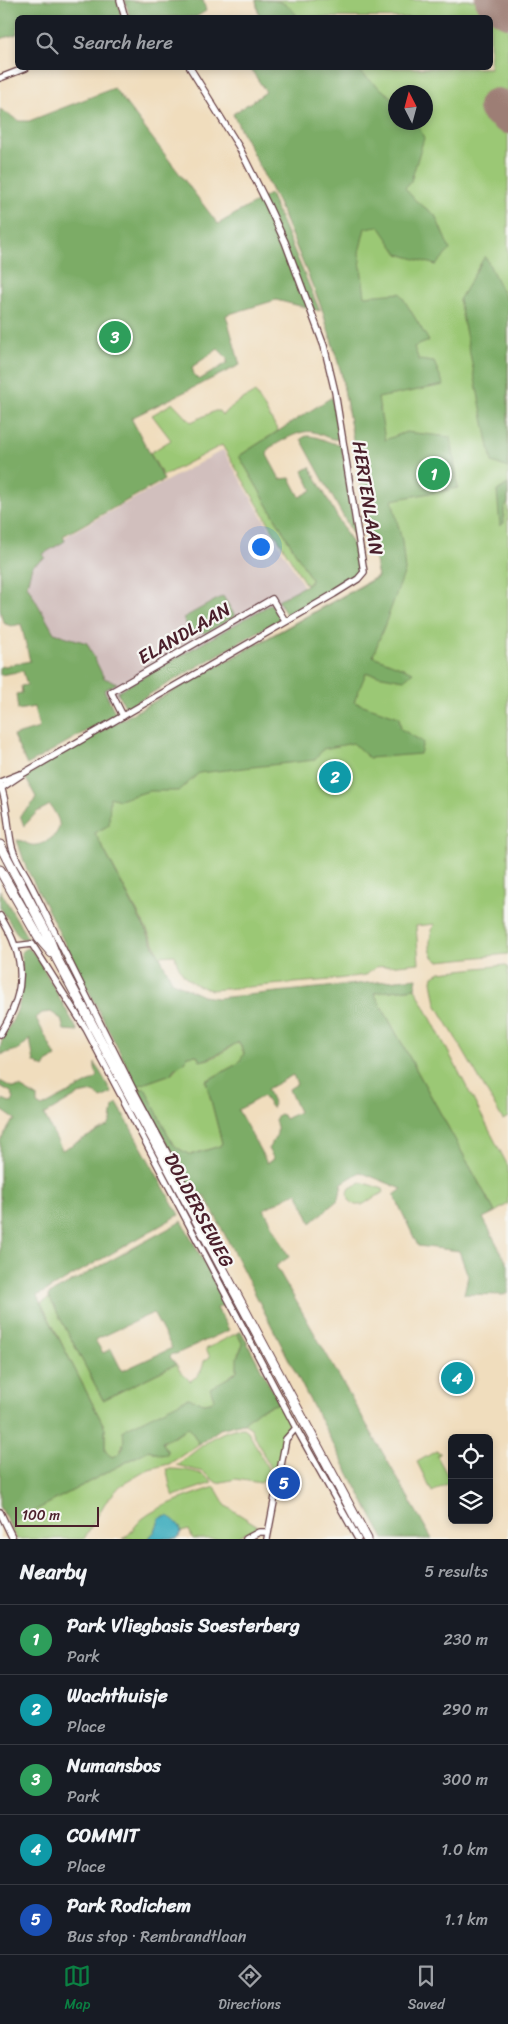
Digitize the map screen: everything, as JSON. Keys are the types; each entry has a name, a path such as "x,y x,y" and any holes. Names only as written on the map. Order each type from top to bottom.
{"main road":[{"name":"DOLDERSEWEG","path":"0,844 47,934 56,959 366,1539"},
{"name":"DOLDERSEWEG","path":"0,870 40,938 56,959"}],"street":[{"path":"120,0 124,15"},
{"path":"0,78 21,70"},
{"name":"HERTENLAAN","path":"0,786 358,579 364,572 335,392 324,346 285,242 239,147 191,70"},
{"name":"ELANDLAAN","path":"123,716 111,692 272,599 285,621"},
{"name":"DOLDERSEWEG","path":"0,786 15,858 28,878 134,1091 185,1186 193,1199 198,1201"},
{"path":"0,916 16,946 21,975 17,998 0,1034"},
{"name":"DOLDERSEWEG","path":"16,946 32,944 86,1029 296,1428 358,1539"},
{"path":"246,1539 259,1532 268,1536 286,1438 296,1428"},
{"path":"0,1512 13,1539"}],"shaded area":[{"path":"223,450 307,592 97,707 26,585 29,562 71,533"}],"green space":[{"path":"0,0 118,0 121,12 120,15 15,15 15,35 0,39"},
{"path":"125,0 141,2 203,0 206,11 199,15 129,15"},
{"path":"256,0 508,0 508,954 439,961 435,959 430,950 431,933 435,924 416,926 419,963 376,967 366,975 330,980 212,990 198,986 183,974 175,955 159,956 95,833 109,825 55,757 378,576 341,372 321,306 278,203 233,114 282,82 276,70 493,70 493,15 259,15"},
{"path":"256,0 280,2 289,7 297,15 259,15"},
{"path":"251,70 358,70 388,94 388,130 420,130 424,138 411,181 405,188 415,200 435,215 450,250 436,265 398,254 379,226 365,228 359,253 365,296 400,293 429,341 414,347 419,360 434,362 444,385 378,398 385,440 406,432 451,437 458,488 392,500 402,541 405,571 373,656 413,672 404,680 366,673 354,702 399,717 401,729 423,742 420,754 369,758 353,743 323,749 315,760 199,773 179,791 149,791 119,800 110,797 109,825 95,833 173,982 203,996 217,998 417,978 415,988 374,993 495,1212 483,1218 508,1265 508,1293 503,1295 464,1294 468,1276 459,1251 418,1246 394,1195 402,1189 360,1172 342,1183 339,1199 311,1223 297,1192 264,1209 289,1257 276,1266 432,1539 384,1539 308,1397 205,1196 194,1192 188,1184 139,1091 145,1088 171,1141 176,1147 190,1155 220,1146 222,1143 206,1081 239,1063 244,1053 239,1042 205,1060 200,1061 197,1055 187,1056 186,1061 174,1069 171,1074 137,1086 26,867 17,840 31,845 40,844 54,836 59,827 58,818 50,805 37,812 24,826 20,815 31,806 36,797 25,777 55,757 378,577 341,372 321,306 278,203 233,114 266,92","holes":["293,1075 297,1084 289,1089 299,1112 285,1119 283,1115 279,1114 275,1121 277,1133 268,1149 274,1159 267,1163 238,1110 263,1096 272,1108 274,1104 267,1089"]},
{"path":"114,88 218,224 270,194 320,311 276,300 226,315 240,365 131,418 164,480 63,536 65,541 43,554 45,558 32,566 27,585 54,633 87,643 104,678 117,683 104,690 116,714 27,765 13,736 39,728 34,707 18,710 16,694 22,693 21,686 27,685 23,671 0,675 0,667 30,661 21,624 12,626 5,624 0,609 0,109 19,121 29,121","holes":["218,349 227,358 227,363 199,380 194,375 192,367"]},
{"path":"485,256 508,303 508,468 492,462 459,300"},
{"path":"255,392 278,431 239,456 311,579 306,585 222,445 163,476 150,453 171,440 152,415 173,403 191,422 215,411 219,411 222,415 238,402"},
{"path":"332,397 340,439 330,438 313,432 302,432 269,448 267,455 280,479 290,478 300,497 312,490 303,471 310,467 357,553 359,565 353,577 287,616 278,600 310,583 311,579 239,456"},
{"path":"306,436 341,444 356,540 301,439"},
{"path":"508,484 508,503 504,508 504,523 500,526 497,491"},
{"path":"223,596 235,616 206,633 189,629 183,618"},
{"path":"271,604 280,619 126,708 117,692"},
{"path":"0,890 28,939 20,938 0,907"},
{"path":"27,948 38,959 78,1031 64,1030 61,1019 51,1012 42,1013 36,1018 56,1057 48,1061 44,1068 34,1062 30,1039 20,1049 0,1055 3,1037 19,1006 22,992 21,952"},
{"path":"505,965 508,968 508,1117 503,1120 436,1004 432,981 433,976 440,972"},
{"path":"415,988 508,1166 508,1204 495,1212 374,993"},
{"path":"238,1042 244,1053 239,1063 206,1081 222,1143 220,1146 190,1155 176,1147 171,1141 144,1088 139,1091 137,1086 171,1074 187,1056 197,1055 199,1060 209,1059"},
{"path":"95,1063 112,1093 101,1098 94,1092 78,1095 44,1115 62,1150 108,1126 111,1121 113,1107 117,1103 179,1215 37,1296 105,1428 105,1451 112,1457 117,1455 123,1446 123,1430 188,1398 204,1403 211,1402 214,1399 210,1388 237,1371 237,1357 243,1345 237,1333 241,1331 279,1403 259,1410 243,1423 220,1429 199,1444 189,1427 162,1442 168,1452 167,1454 161,1455 149,1450 21,1518 12,1530 0,1506 0,1141 12,1122 16,1120 0,1109 3,1099 12,1103 14,1098 11,1092 0,1086 0,1081 13,1088 20,1087 37,1097 37,1104 42,1107 95,1079 98,1076"},
{"path":"361,1182 383,1189 384,1192 362,1205 355,1205 349,1200 348,1192 350,1188"},
{"path":"182,1221 226,1304 217,1308 229,1330 176,1354 172,1354 170,1357 176,1364 103,1400 48,1295","holes":["153,1313 172,1348 122,1371 111,1349 103,1353 95,1340"]},
{"path":"50,1298 103,1400 176,1364 190,1381 198,1375 204,1361 210,1357 206,1349 237,1333 243,1345 238,1354 237,1371 226,1379 213,1394 214,1399 211,1402 204,1403 188,1398 124,1441 120,1453 112,1457 105,1451 105,1428 41,1303"},
{"path":"279,1403 290,1424 284,1433 277,1471 272,1472 251,1428 243,1423 259,1410"},
{"path":"189,1427 199,1444 169,1464 149,1469 120,1486 105,1503 84,1539 16,1539 12,1530 21,1518 149,1450 161,1455 168,1452 162,1443"},
{"path":"244,1428 248,1431 268,1469 268,1475 261,1483 236,1479 217,1483 203,1472 176,1465 216,1436 234,1429"},
{"path":"436,1451 441,1453 437,1456 448,1476 448,1483 432,1492 417,1462"},
{"path":"166,1469 198,1473 212,1483 174,1496"},
{"path":"215,1487 226,1506 258,1526 233,1539 193,1539 189,1530 181,1532 180,1528 158,1522 155,1531 148,1539 123,1539 149,1514 177,1500"}],"water":[{"path":"168,1516 180,1528 181,1531 178,1538 148,1539 155,1531 160,1518"}],"runway":[{"path":"494,0 508,9"},
{"path":"497,107 508,115"}],"place":[{"name":"Numansbos","path":"115,337"},
{"name":"Park Vliegbasis Soesterberg","path":"434,474"},
{"name":"Wachthuisje","path":"335,777"},
{"name":"COMMIT","path":"457,1378"},
{"name":"Park Rodichem","path":"284,1483"}]}
